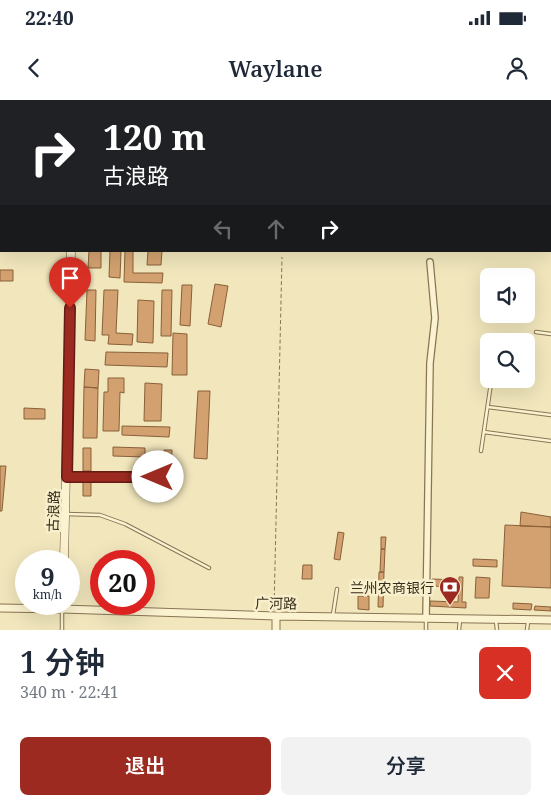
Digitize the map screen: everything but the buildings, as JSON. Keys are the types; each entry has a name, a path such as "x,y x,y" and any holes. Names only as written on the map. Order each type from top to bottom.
{"main road":[{"name":"古浪路","path":"64,550 71,252"}],"street":[{"path":"426,618 430,363 435,318 430,262"},
{"name":"广河路","path":"80,607 276,616 551,620"},
{"name":"广河路","path":"0,608 15,608"},
{"path":"276,616 276,630"}],"lane":[{"path":"536,332 551,334"},
{"path":"481,451 490,388"},
{"path":"487,407 551,415"},
{"path":"484,432 551,441"},
{"path":"67,477 158,477"},
{"path":"66,514 100,515 125,524 209,568"},
{"path":"332,616 337,589"},
{"path":"62,615 62,630"},
{"path":"426,618 426,630"},
{"path":"459,630 460,619"},
{"path":"496,619 497,630"},
{"path":"527,630 528,620"}],"path":[{"path":"276,616 274,599 282,257"}],"place":[{"name":"兰州农商银行","path":"450,606"}],"route":[{"path":"70,308 67,477 158,477"}]}
